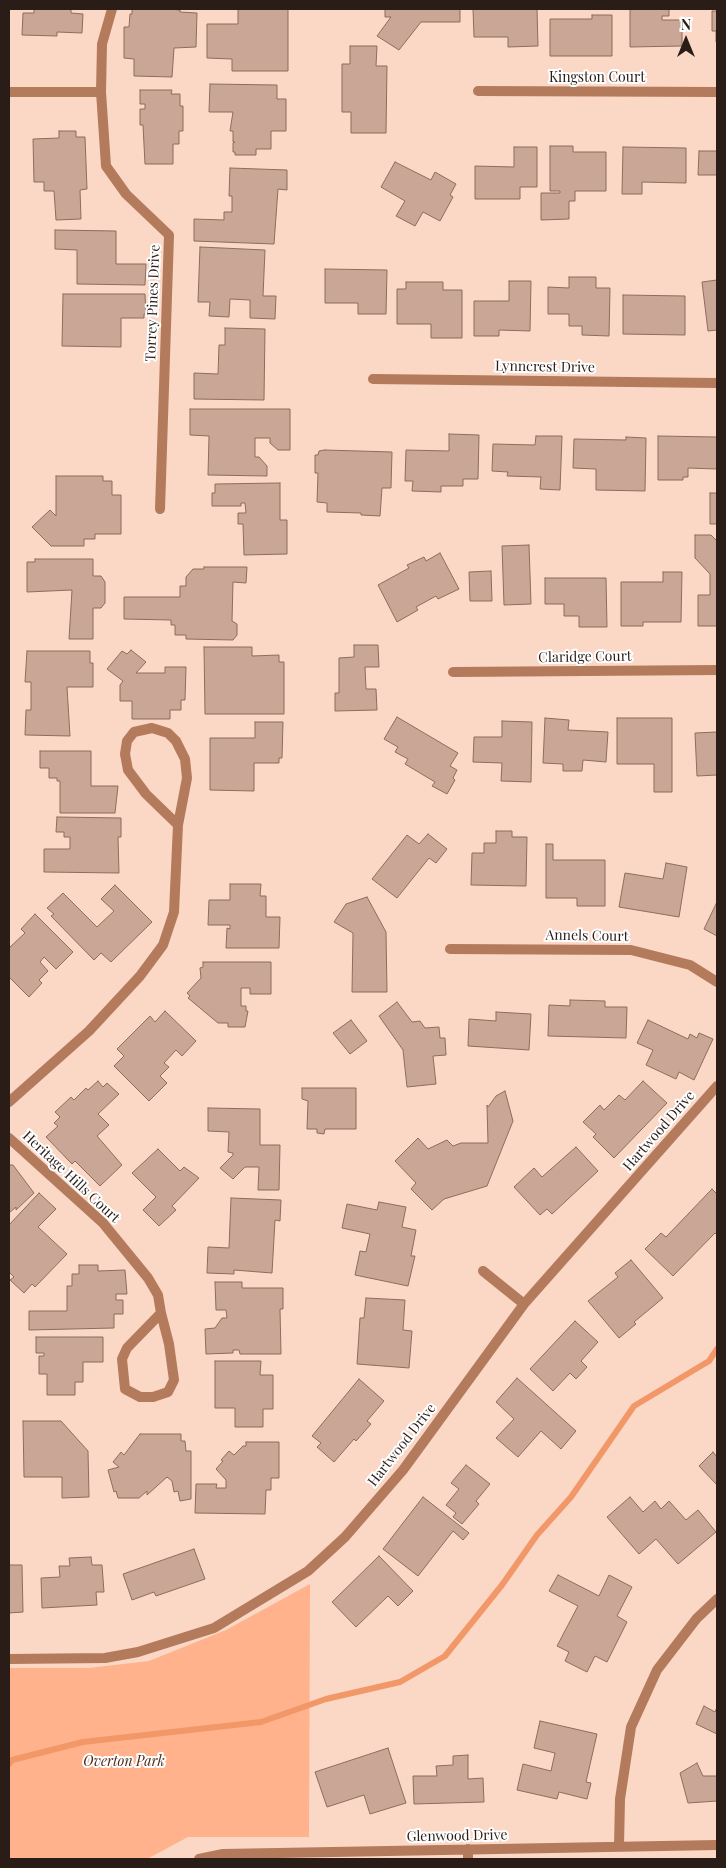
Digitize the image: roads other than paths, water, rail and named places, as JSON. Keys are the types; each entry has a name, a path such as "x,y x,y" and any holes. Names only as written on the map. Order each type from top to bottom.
{"street":[{"name":"Torrey Pines Drive","path":"112,9 102,44 101,92 106,166 126,194 169,235 160,509"},
{"name":"Kingston Court","path":"478,91 717,92"},
{"path":"9,92 101,92"},
{"name":"Lynncrest Drive","path":"373,379 717,383"},
{"name":"Claridge Court","path":"453,672 717,670"},
{"path":"9,1102 89,1031 140,976 163,946 174,912 178,825 187,778 185,759 176,741 168,733 152,728 134,732 127,741 125,754 128,770 146,794 178,825"},
{"name":"Annels Court","path":"450,949 631,950 690,965 717,982"},
{"name":"Hartwood Drive","path":"9,1658 105,1658 138,1652 214,1628 308,1571 345,1537 403,1470 524,1304 717,1086"},
{"name":"Heritage Hills Court","path":"9,1138 104,1223 148,1278 158,1295 169,1344 174,1380 168,1392 153,1397 140,1397 125,1389 122,1359 127,1348 161,1313"},
{"path":"483,1272 524,1304"},
{"path":"619,1846 620,1798 631,1727 657,1670 697,1618 717,1599"},
{"name":"Glenwood Drive","path":"199,1859 223,1854 468,1854 619,1846 717,1845"}],"waterway":[{"path":"9,1764 12,1760 83,1742 261,1722 326,1699 400,1682 445,1656 502,1585 537,1535 571,1497 634,1406 709,1361 717,1349"}],"park label":[{"name":"Overton Park","path":"124,1762"}]}
